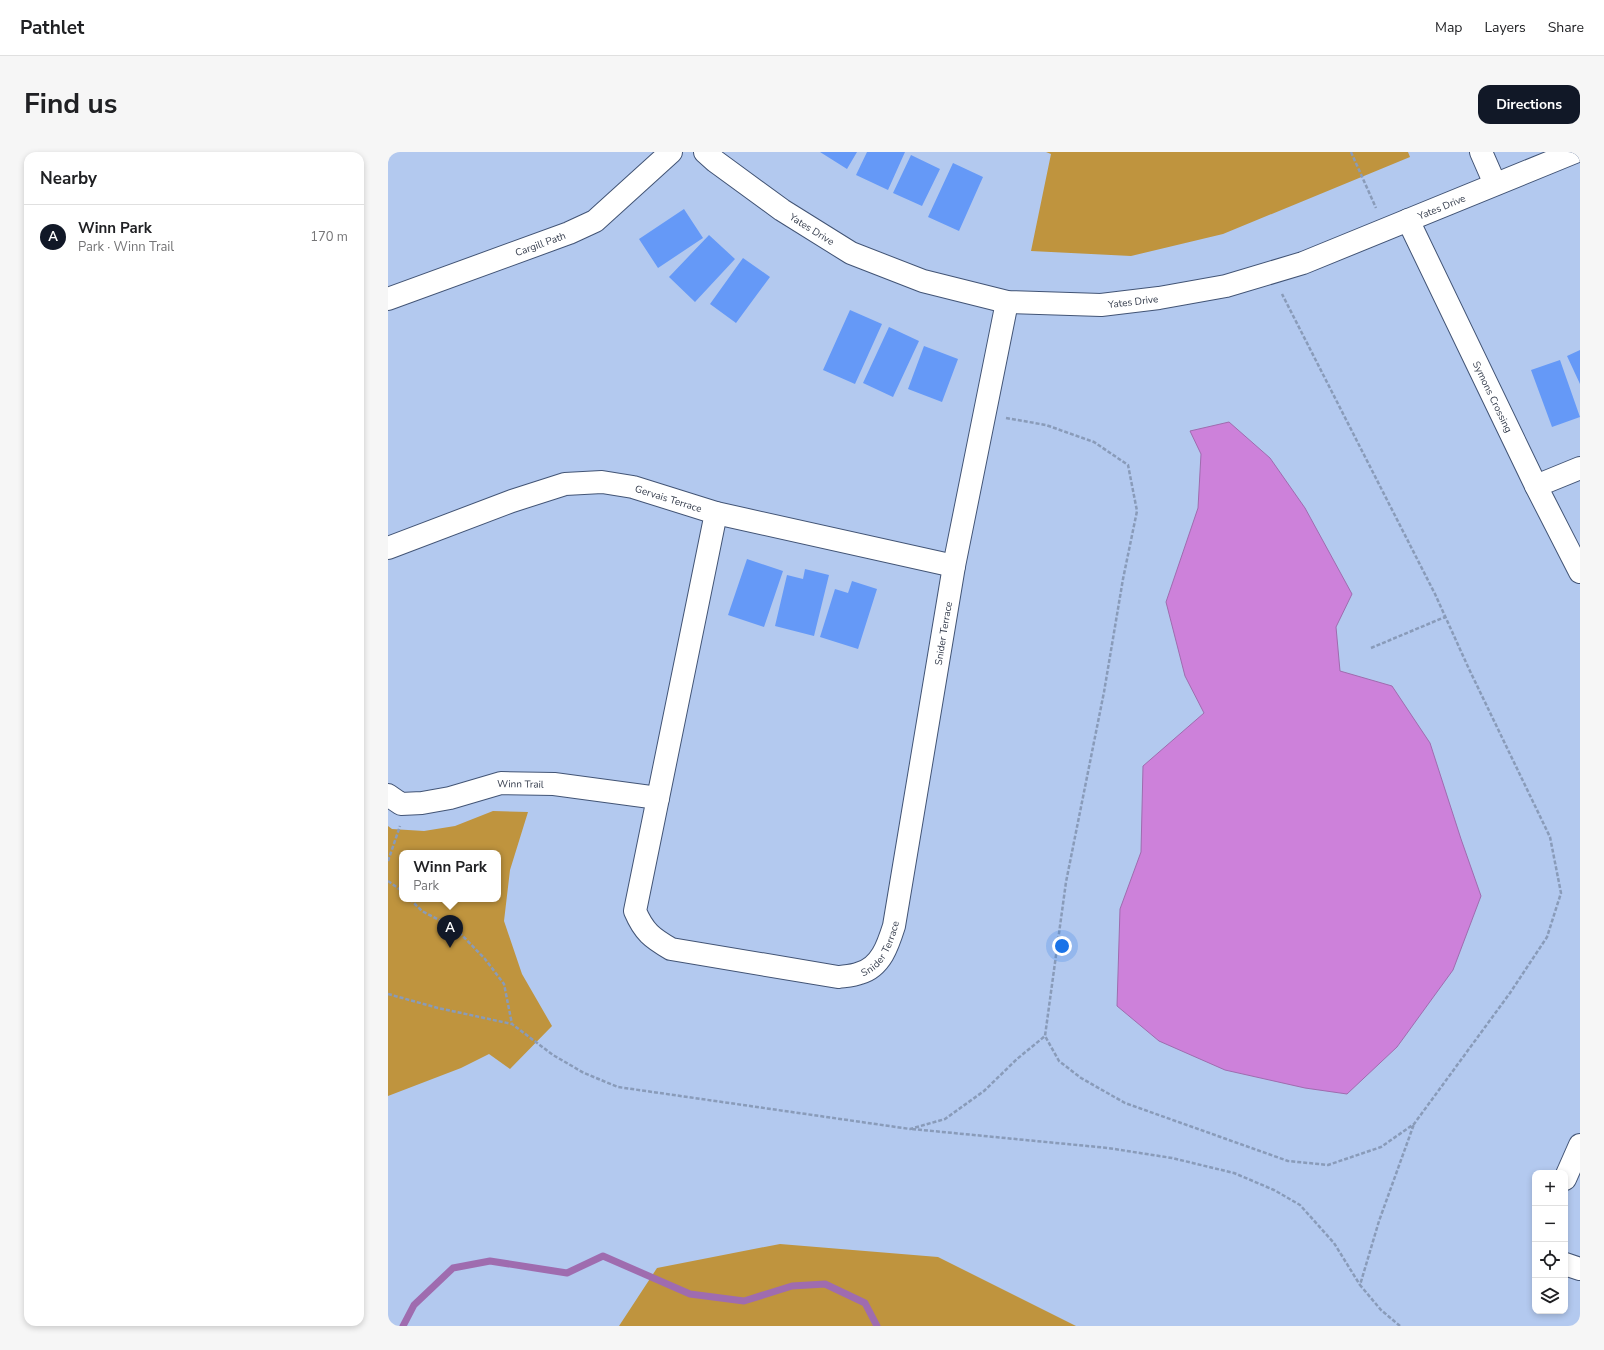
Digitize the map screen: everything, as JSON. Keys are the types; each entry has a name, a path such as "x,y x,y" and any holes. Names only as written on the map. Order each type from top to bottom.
{"street":[{"name":"Cargill Path","path":"388,299 569,233 595,221 672,152"},
{"name":"Yates Drive","path":"705,152 782,210 851,253 923,281 1007,302 1101,305 1159,298 1226,286 1302,263 1575,152"},
{"path":"1481,152 1495,184"},
{"name":"Symons Crossing","path":"1408,220 1536,486 1580,572"},
{"name":"Snider Terrace","path":"716,513 636,911 642,925 654,940 671,949 838,977 861,973 878,963 887,946 894,926 954,566 1007,302"},
{"path":"1536,486 1580,468"},
{"name":"Gervais Terrace","path":"388,548 512,501 565,484 602,482 633,487 716,513 954,566"},
{"name":"Winn Trail","path":"388,795 401,804 422,803 450,798 501,783 554,784 658,798"},
{"path":"1568,1172 1580,1145"},
{"path":"1568,1265 1580,1269"}],"path":[{"path":"1351,152 1385,229"},
{"path":"1270,273 1445,617 1550,837 1561,892 1547,937 1510,993 1414,1124 1379,1221 1360,1285"},
{"path":"984,415 1046,425 1094,442 1128,465 1137,511 1123,579 1104,692 1066,882 1045,1036 1059,1061 1081,1078 1125,1103 1288,1161 1328,1165 1381,1147 1414,1124"},
{"path":"1371,648 1445,617"},
{"path":"388,862 408,804"},
{"path":"388,881 399,889"},
{"path":"413,902 422,911 456,929 485,959 504,984 512,1024"},
{"path":"388,994 438,1008 512,1024 553,1056 584,1073 618,1087 910,1129 1108,1148 1172,1158 1234,1173 1274,1190 1300,1205 1334,1243 1360,1285 1381,1310 1400,1326"},
{"path":"910,1129 945,1118 984,1091 1017,1059 1045,1036"}],"shaded area":[{"path":"1046,152 1408,152 1410,157 1223,234 1131,256 1031,251 1051,154"},
{"path":"1229,422 1270,458 1305,508 1352,594 1336,627 1340,671 1392,686 1430,743 1481,896 1453,970 1397,1047 1347,1094 1305,1088 1225,1070 1159,1041 1117,1006 1120,909 1141,852 1143,766 1204,713 1185,676 1166,602 1198,508 1201,454 1190,431"},
{"path":"493,811 528,812 510,870 504,921 522,974 552,1026 510,1069 489,1054 461,1068 388,1096 388,826 392,829 424,831 455,826"},
{"path":"780,1244 938,1257 1076,1326 619,1326 657,1268"}],"building":[{"path":"820,152 857,152 847,169"},
{"path":"867,152 905,152 888,190 856,175"},
{"path":"911,155 940,169 922,206 893,193"},
{"path":"953,163 983,177 959,231 928,217"},
{"path":"684,209 703,238 658,268 639,239"},
{"path":"709,235 735,259 695,302 669,277"},
{"path":"743,258 770,277 736,323 710,304"},
{"path":"850,310 882,324 855,384 823,370"},
{"path":"889,327 919,341 893,397 863,383"},
{"path":"924,346 958,359 942,402 908,389"},
{"path":"1580,350 1580,384 1567,356"},
{"path":"1560,360 1580,417 1552,427 1531,370"},
{"path":"747,559 783,571 764,627 728,615"},
{"path":"805,569 829,575 814,636 775,626 787,575 803,579"},
{"path":"852,581 877,589 858,649 820,637 835,589 848,593"}],"waterway":[{"path":"403,1326 414,1305 453,1268 490,1261 567,1273 603,1256 690,1294 744,1301 792,1286 825,1284 865,1303 877,1326"}],"place":[{"name":"Winn Park","path":"450,948"}]}
